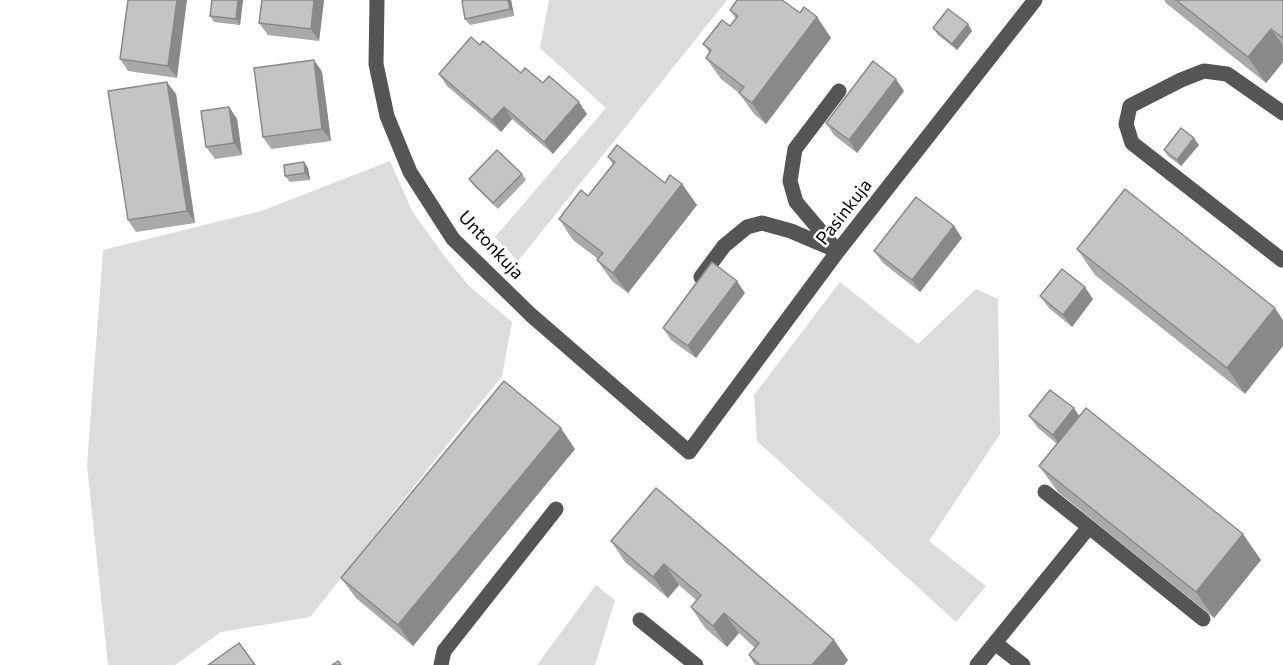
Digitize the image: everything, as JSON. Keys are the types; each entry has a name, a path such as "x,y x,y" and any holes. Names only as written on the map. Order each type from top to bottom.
{"street":[{"name":"Untonkuja","path":"377,0 376,64 387,116 410,172 453,239 531,315 689,452"},
{"name":"Pasinkuja","path":"689,452 838,251 1035,0"},
{"path":"1281,108 1227,74 1204,71 1130,106 1126,124 1132,142 1282,260"},
{"path":"838,251 796,202 790,182 795,149 839,91"},
{"path":"692,289 724,246 747,227 762,223 791,231 838,251"},
{"path":"1045,492 1203,619"},
{"path":"441,665 444,651 556,509"},
{"path":"977,665 1089,527"},
{"path":"640,620 696,665"},
{"path":"995,643 1023,665"}],"shaded area":[{"path":"549,0 727,0 518,261 495,237 606,108 540,48"},
{"path":"390,161 412,211 445,257 469,286 512,322 502,376 310,617 221,632 175,665 108,665 87,465 103,250 261,211"},
{"path":"840,282 918,344 976,289 998,299 1000,434 929,541 986,586 956,622 757,441 754,395"},
{"path":"596,585 615,600 595,665 537,665"}],"building":[{"path":"128,0 177,0 168,66 120,59"},
{"path":"212,0 238,0 236,19 210,16"},
{"path":"262,0 314,0 311,29 259,23"},
{"path":"508,0 510,9 465,19 462,1"},
{"path":"737,0 782,0 800,13 804,7 817,17 752,103 739,93 744,87 706,58 711,50 703,44 722,20 730,26 738,16 730,10"},
{"path":"1176,0 1283,0 1283,38 1271,29 1248,57"},
{"path":"948,9 968,24 952,44 933,28"},
{"path":"471,37 480,45 483,41 521,73 525,68 543,83 549,76 579,102 544,142 504,107 492,120 439,74"},
{"path":"314,60 322,129 263,137 254,68"},
{"path":"873,61 896,79 849,140 826,123"},
{"path":"167,82 187,211 128,220 108,91"},
{"path":"229,107 234,143 206,147 201,111"},
{"path":"1181,128 1194,138 1177,160 1164,150"},
{"path":"617,145 665,183 670,175 682,184 613,273 597,260 603,253 559,219 581,190 588,196 615,162 608,157"},
{"path":"497,150 522,174 493,203 469,179"},
{"path":"304,162 305,173 285,176 284,165"},
{"path":"1125,189 1275,308 1227,368 1077,249"},
{"path":"916,197 954,226 912,280 874,251"},
{"path":"712,262 737,281 688,346 663,328"},
{"path":"1062,269 1085,287 1063,315 1040,296"},
{"path":"504,381 561,428 398,625 341,578"},
{"path":"1050,390 1074,408 1053,435 1029,416"},
{"path":"1086,408 1243,534 1196,592 1039,466"},
{"path":"656,488 834,640 812,665 760,665 749,655 759,643 724,613 713,626 691,607 701,595 664,564 653,577 611,541"},
{"path":"239,643 255,665 208,665"}]}
